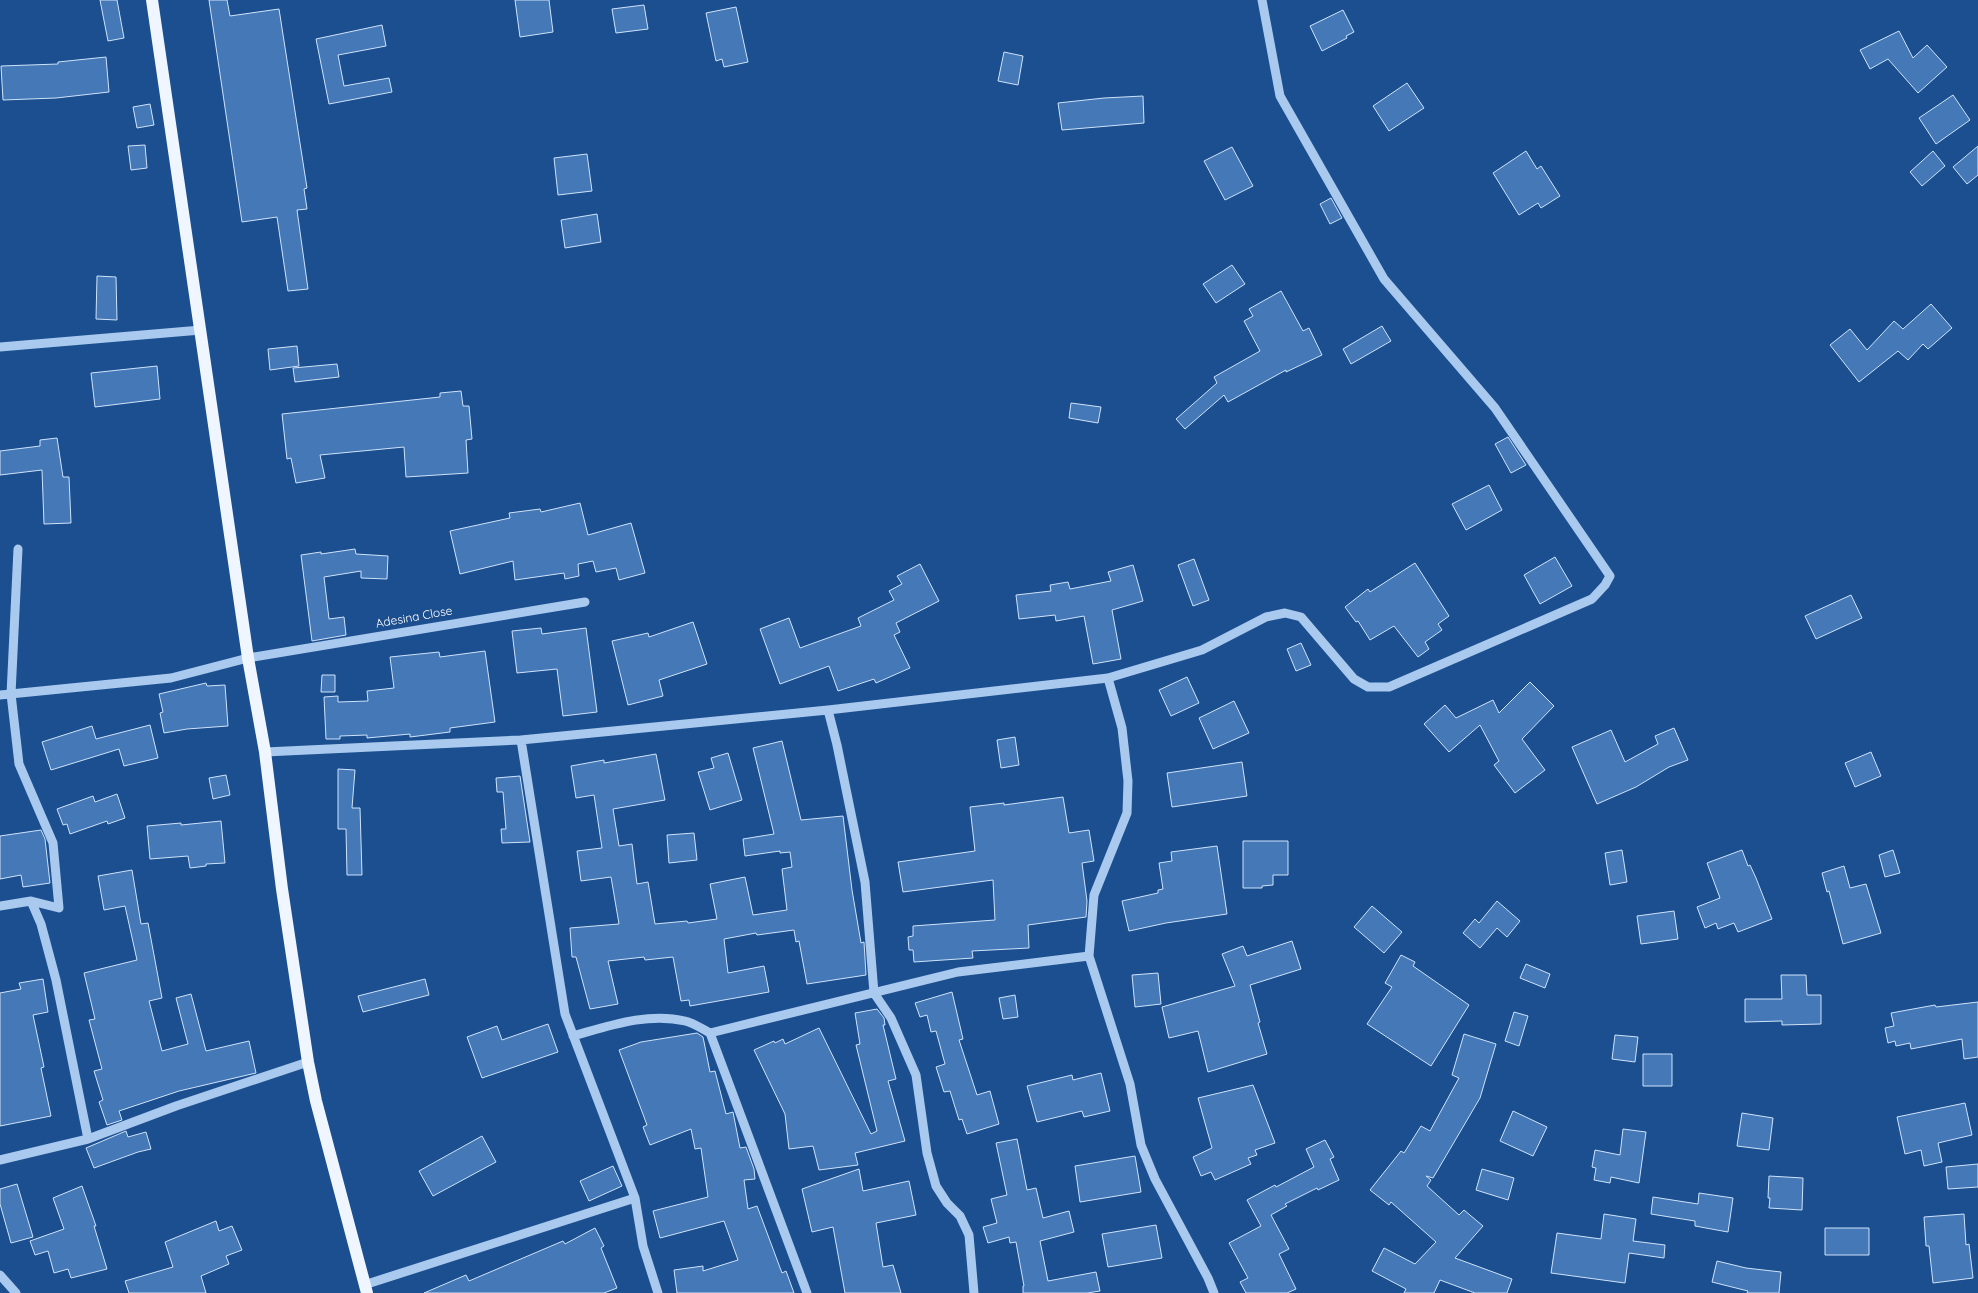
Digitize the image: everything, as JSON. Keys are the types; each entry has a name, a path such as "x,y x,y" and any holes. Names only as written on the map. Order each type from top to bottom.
{"main road":[{"path":"152,0 248,658 265,752 282,890 308,1062 316,1101 366,1289"}],"street":[{"path":"265,752 521,740 828,710 1108,678 1202,650 1266,617 1285,613 1301,617 1354,679 1368,687 1389,687 1592,599 1605,585 1610,576 1495,408 1384,279 1280,96 1262,0"},
{"path":"0,347 201,330"},
{"path":"0,906 31,901 59,908 53,843 18,764 11,694 18,549"},
{"name":"Adesina Close","path":"0,695 171,678 248,658 585,602"},
{"path":"1108,678 1122,728 1128,780 1127,813 1094,896 1089,956 1130,1084 1142,1145 1155,1179 1208,1278 1214,1293"},
{"path":"828,710 865,882 874,992 891,1018 916,1075 927,1153 936,1186 947,1203 960,1216 969,1235 974,1293"},
{"path":"521,740 565,1014 635,1198 643,1246 658,1293"},
{"path":"31,901 41,924 56,980 88,1140"},
{"path":"573,1036 621,1022 664,1018 687,1021 710,1033 958,972 1089,956"},
{"path":"710,1033 807,1293"},
{"path":"0,1160 88,1140 176,1106 308,1062"},
{"path":"366,1289 635,1198"},
{"path":"0,1276 16,1293"}],"building":[{"path":"100,0 117,0 124,38 108,41"},
{"path":"209,0 227,0 230,16 279,9 307,188 304,189 307,209 297,210 308,289 288,291 277,217 242,222"},
{"path":"515,0 549,0 553,32 520,37"},
{"path":"644,5 648,29 616,33 612,9"},
{"path":"736,7 748,62 724,67 722,59 716,61 706,13"},
{"path":"1343,10 1354,32 1346,36 1347,38 1322,51 1310,26"},
{"path":"382,25 386,46 338,55 344,86 389,78 392,92 329,104 316,39"},
{"path":"1899,31 1913,58 1927,45 1947,67 1918,93 1888,59 1870,69 1860,50"},
{"path":"1004,52 1023,56 1018,85 998,81"},
{"path":"106,57 109,92 56,98 3,100 1,66 58,64 58,62"},
{"path":"1407,83 1424,108 1389,131 1373,106"},
{"path":"1953,95 1970,120 1936,144 1919,118"},
{"path":"1143,96 1144,123 1062,130 1058,103"},
{"path":"150,104 154,125 137,128 133,107"},
{"path":"145,145 147,168 131,170 128,146"},
{"path":"1978,146 1978,175 1967,184 1953,167"},
{"path":"1232,147 1253,186 1225,200 1204,161"},
{"path":"1526,151 1537,169 1541,166 1560,196 1541,208 1538,203 1519,215 1493,173"},
{"path":"1933,151 1945,166 1922,186 1910,172"},
{"path":"587,154 592,191 558,195 554,158"},
{"path":"1331,198 1342,218 1330,224 1320,204"},
{"path":"597,214 601,242 565,248 561,220"},
{"path":"1232,265 1245,284 1216,303 1203,284"},
{"path":"97,276 116,277 117,320 96,319"},
{"path":"1281,291 1303,331 1309,328 1322,355 1286,372 1286,370 1228,402 1224,395 1185,429 1176,419 1217,383 1214,377 1260,351 1244,321 1253,316 1249,309"},
{"path":"1931,304 1952,328 1928,349 1923,344 1908,360 1898,351 1859,382 1830,345 1850,329 1867,350 1894,321 1903,329"},
{"path":"1382,326 1391,341 1351,364 1343,349"},
{"path":"297,346 299,366 270,370 268,349"},
{"path":"337,364 339,377 295,382 293,368"},
{"path":"157,366 160,399 95,407 91,373"},
{"path":"461,391 463,406 469,406 472,439 466,440 468,473 406,477 404,447 320,455 325,478 296,483 291,458 287,459 282,414 440,397 440,393"},
{"path":"1071,403 1101,407 1098,423 1069,418"},
{"path":"1508,437 1526,465 1511,473 1495,444"},
{"path":"57,438 63,477 69,477 71,523 44,524 42,470 0,475 0,451 40,446 40,440"},
{"path":"1489,485 1502,510 1466,530 1452,504"},
{"path":"580,503 588,535 631,523 645,573 619,580 616,568 596,572 593,561 578,564 579,576 565,579 564,573 515,580 513,561 460,574 450,531 510,518 509,513 540,509 541,512"},
{"path":"355,549 356,554 388,556 387,579 361,578 361,571 324,577 329,619 344,617 346,635 312,641 301,555"},
{"path":"1555,557 1572,586 1540,604 1524,575"},
{"path":"1194,559 1209,600 1193,606 1178,565"},
{"path":"1415,563 1449,616 1438,624 1442,630 1425,642 1429,649 1418,657 1394,626 1370,640 1358,621 1356,622 1345,607 1368,589 1370,592"},
{"path":"920,564 939,601 896,623 900,632 894,635 910,668 876,683 874,679 838,691 829,666 780,684 760,629 789,618 800,648 861,626 858,618 894,600 889,591 902,584 897,576"},
{"path":"1133,565 1143,601 1112,610 1121,659 1093,664 1084,616 1056,621 1055,615 1019,619 1016,595 1051,591 1050,585 1068,582 1070,589 1111,581 1108,572"},
{"path":"1851,595 1862,618 1816,639 1805,616"},
{"path":"693,622 707,664 659,680 663,696 628,705 612,641 648,633 649,637"},
{"path":"541,628 542,634 586,628 597,712 563,716 557,669 517,673 512,631"},
{"path":"1301,643 1311,665 1296,671 1287,649"},
{"path":"485,651 495,722 450,728 450,732 410,737 410,734 367,738 367,735 340,736 340,739 326,739 324,697 338,696 338,702 368,701 367,691 394,688 390,657 439,652 440,657"},
{"path":"322,675 335,675 335,692 321,692"},
{"path":"1187,677 1199,703 1171,716 1159,690"},
{"path":"1530,682 1554,706 1522,739 1545,770 1515,793 1494,765 1499,761 1480,725 1449,752 1424,724 1445,705 1456,718 1493,700 1499,713"},
{"path":"206,683 207,686 225,685 228,726 164,733 160,713 163,712 159,694"},
{"path":"1234,701 1249,733 1213,749 1199,718"},
{"path":"150,725 158,758 124,766 119,749 51,770 42,742 92,726 96,739"},
{"path":"1674,728 1688,760 1669,767 1636,787 1597,804 1572,747 1611,730 1625,762 1658,744 1655,736"},
{"path":"1015,737 1019,765 1001,768 997,740"},
{"path":"782,741 801,820 843,816 852,890 861,943 864,942 866,975 807,984 799,941 796,942 794,930 757,935 756,933 724,939 728,973 764,966 769,992 690,1006 689,1000 681,1001 673,957 645,960 644,957 608,961 618,1004 590,1009 576,957 572,957 570,928 619,924 611,877 581,881 577,851 602,848 594,795 576,798 571,766 604,760 604,763 656,754 665,800 613,809 619,846 632,844 637,884 648,882 655,924 687,921 688,923 717,919 710,884 745,877 753,915 787,910 782,869 792,867 790,852 780,853 780,851 745,856 743,839 774,834 753,748"},
{"path":"1871,752 1881,776 1855,787 1845,763"},
{"path":"728,753 742,800 710,810 698,772 714,768 711,758"},
{"path":"1242,762 1247,796 1172,807 1167,773"},
{"path":"338,769 355,770 352,808 360,808 362,875 347,875 346,829 338,829"},
{"path":"226,775 230,795 213,799 209,778"},
{"path":"520,776 530,842 502,843 501,829 506,829 503,792 497,792 496,778"},
{"path":"117,794 125,818 108,824 107,821 70,834 67,824 63,825 57,809 93,796 95,802"},
{"path":"1063,797 1069,833 1089,830 1094,861 1082,863 1087,901 1086,917 1028,925 1029,948 972,951 973,958 914,962 913,950 909,950 908,937 913,936 913,926 995,920 993,880 903,892 898,862 975,851 970,807 1004,803 1004,805"},
{"path":"221,821 225,863 206,864 206,866 190,868 188,856 150,859 147,826"},
{"path":"41,830 45,839 50,883 23,887 21,875 0,879 0,836"},
{"path":"694,833 697,860 669,863 667,835"},
{"path":"1243,841 1288,841 1288,875 1273,875 1273,885 1262,886 1262,888 1243,888"},
{"path":"1217,846 1227,914 1166,923 1129,931 1122,901 1158,893 1158,890 1163,889 1159,863 1172,861 1171,852"},
{"path":"1622,850 1627,882 1610,885 1605,853"},
{"path":"1742,850 1748,866 1750,865 1756,878 1772,919 1738,932 1734,923 1718,929 1716,923 1705,928 1697,907 1720,898 1707,863"},
{"path":"1893,850 1900,873 1885,877 1879,855"},
{"path":"1844,866 1850,888 1866,884 1881,933 1843,944 1829,891 1827,892 1822,873"},
{"path":"132,870 141,924 148,923 162,998 149,1001 162,1051 188,1044 176,998 191,994 206,1051 249,1041 256,1073 179,1091 119,1111 122,1120 107,1125 99,1102 103,1100 94,1071 102,1069 89,1020 95,1019 84,973 137,960 125,906 104,910 98,876"},
{"path":"1497,901 1520,921 1507,937 1497,928 1480,948 1463,933 1475,919 1479,923"},
{"path":"1372,906 1402,932 1384,953 1354,927"},
{"path":"1674,911 1678,939 1641,944 1637,916"},
{"path":"1292,941 1301,969 1250,985 1267,1054 1208,1072 1198,1031 1169,1038 1162,1007 1235,986 1222,954 1243,946 1247,956"},
{"path":"1401,955 1415,962 1413,966 1469,1005 1431,1066 1367,1024 1392,987 1385,983"},
{"path":"1526,964 1550,974 1545,988 1520,978"},
{"path":"1158,973 1161,1004 1135,1007 1132,975"},
{"path":"1781,975 1806,975 1807,995 1821,995 1821,1024 1782,1025 1782,1021 1745,1022 1745,999 1782,999"},
{"path":"43,979 48,1012 33,1015 44,1067 41,1068 51,1116 0,1126 0,993 21,989 19,983"},
{"path":"425,979 429,995 363,1012 358,996"},
{"path":"952,992 963,1039 959,1040 977,1095 990,1091 999,1124 967,1134 962,1119 959,1120 950,1091 944,1092 936,1067 945,1064 936,1031 931,1032 927,1015 920,1017 915,1003"},
{"path":"1015,995 1018,1017 1003,1019 999,998"},
{"path":"1978,1002 1978,1057 1964,1059 1962,1039 1911,1049 1910,1043 1896,1046 1895,1041 1888,1043 1885,1028 1894,1026 1891,1013 1935,1005 1936,1007"},
{"path":"877,1009 884,1018 885,1025 883,1025 896,1079 888,1081 905,1141 855,1153 858,1165 819,1170 813,1146 789,1149 785,1114 754,1050 783,1039 785,1044 819,1028 871,1134 877,1131 856,1045 860,1044 855,1013"},
{"path":"1514,1012 1528,1016 1519,1046 1505,1041"},
{"path":"548,1024 558,1052 482,1078 467,1037 497,1026 502,1040"},
{"path":"697,1033 703,1037 710,1072 715,1071 726,1114 733,1112 740,1148 746,1147 754,1169 755,1179 744,1180 748,1209 757,1206 782,1273 786,1271 794,1293 677,1293 674,1270 703,1266 703,1271 738,1260 724,1221 660,1238 653,1211 708,1197 701,1148 695,1149 691,1129 650,1145 643,1127 647,1125 619,1050 641,1042"},
{"path":"1464,1034 1496,1044 1480,1098 1433,1178 1426,1176 1431,1180 1427,1186 1459,1215 1464,1210 1483,1226 1455,1258 1512,1279 1507,1293 1475,1293 1440,1280 1434,1293 1404,1293 1406,1289 1372,1271 1384,1248 1415,1264 1436,1242 1391,1202 1389,1205 1370,1190 1401,1151 1404,1153 1421,1126 1430,1131 1459,1078 1452,1075"},
{"path":"1615,1035 1638,1037 1635,1062 1612,1059"},
{"path":"1643,1054 1672,1054 1672,1086 1643,1086"},
{"path":"1101,1073 1110,1111 1084,1117 1082,1111 1037,1122 1027,1086 1072,1075 1073,1080"},
{"path":"1253,1085 1275,1143 1255,1150 1257,1155 1248,1158 1251,1164 1215,1180 1211,1172 1201,1176 1193,1157 1212,1148 1198,1098"},
{"path":"1965,1103 1972,1135 1938,1143 1942,1162 1924,1166 1921,1150 1905,1154 1897,1117"},
{"path":"1513,1111 1547,1127 1533,1156 1500,1141"},
{"path":"1742,1113 1773,1118 1769,1150 1737,1146"},
{"path":"1623,1129 1646,1132 1639,1183 1611,1177 1610,1183 1594,1180 1596,1168 1592,1167 1595,1150 1620,1155"},
{"path":"126,1131 128,1137 146,1132 151,1149 94,1168 86,1148"},
{"path":"482,1136 496,1162 433,1196 419,1171"},
{"path":"1017,1139 1027,1190 1036,1188 1043,1218 1069,1211 1074,1232 1040,1241 1048,1281 1096,1272 1100,1291 1087,1293 1023,1293 1024,1286 1016,1242 1010,1243 1009,1237 988,1243 983,1227 997,1223 991,1199 1007,1195 996,1143"},
{"path":"1325,1140 1334,1157 1330,1159 1339,1180 1318,1190 1317,1188 1285,1204 1287,1206 1271,1215 1289,1249 1279,1254 1296,1289 1287,1293 1246,1293 1240,1282 1248,1278 1229,1243 1261,1226 1247,1200 1314,1167 1306,1149"},
{"path":"1135,1156 1141,1192 1080,1202 1075,1166"},
{"path":"1978,1164 1978,1187 1948,1189 1946,1167"},
{"path":"613,1166 622,1186 589,1201 580,1181"},
{"path":"859,1169 863,1191 909,1181 916,1215 876,1223 883,1267 893,1265 901,1293 845,1293 833,1227 812,1232 802,1189"},
{"path":"1482,1169 1514,1178 1508,1200 1476,1190"},
{"path":"1769,1176 1803,1178 1802,1210 1769,1208"},
{"path":"17,1184 33,1237 11,1243 0,1204 0,1189"},
{"path":"82,1186 96,1226 94,1226 107,1269 71,1278 68,1269 54,1273 48,1251 35,1255 30,1241 64,1229 53,1198"},
{"path":"1699,1193 1733,1198 1728,1232 1695,1226 1695,1221 1651,1214 1653,1197 1698,1204"},
{"path":"1604,1214 1636,1219 1633,1241 1665,1245 1664,1258 1629,1253 1625,1283 1551,1273 1557,1233 1601,1239"},
{"path":"1964,1214 1966,1245 1969,1244 1973,1278 1933,1283 1929,1246 1926,1246 1924,1217"},
{"path":"216,1221 219,1231 232,1226 242,1250 226,1256 229,1264 201,1276 206,1293 129,1293 125,1281 173,1267 165,1242"},
{"path":"1156,1225 1162,1258 1108,1267 1102,1234"},
{"path":"595,1228 604,1246 601,1248 617,1288 604,1293 424,1293 466,1275 469,1281 563,1241 565,1244"},
{"path":"1825,1228 1869,1228 1869,1255 1825,1255"},
{"path":"1717,1261 1746,1268 1781,1272 1779,1293 1747,1293 1748,1291 1712,1282"}]}
